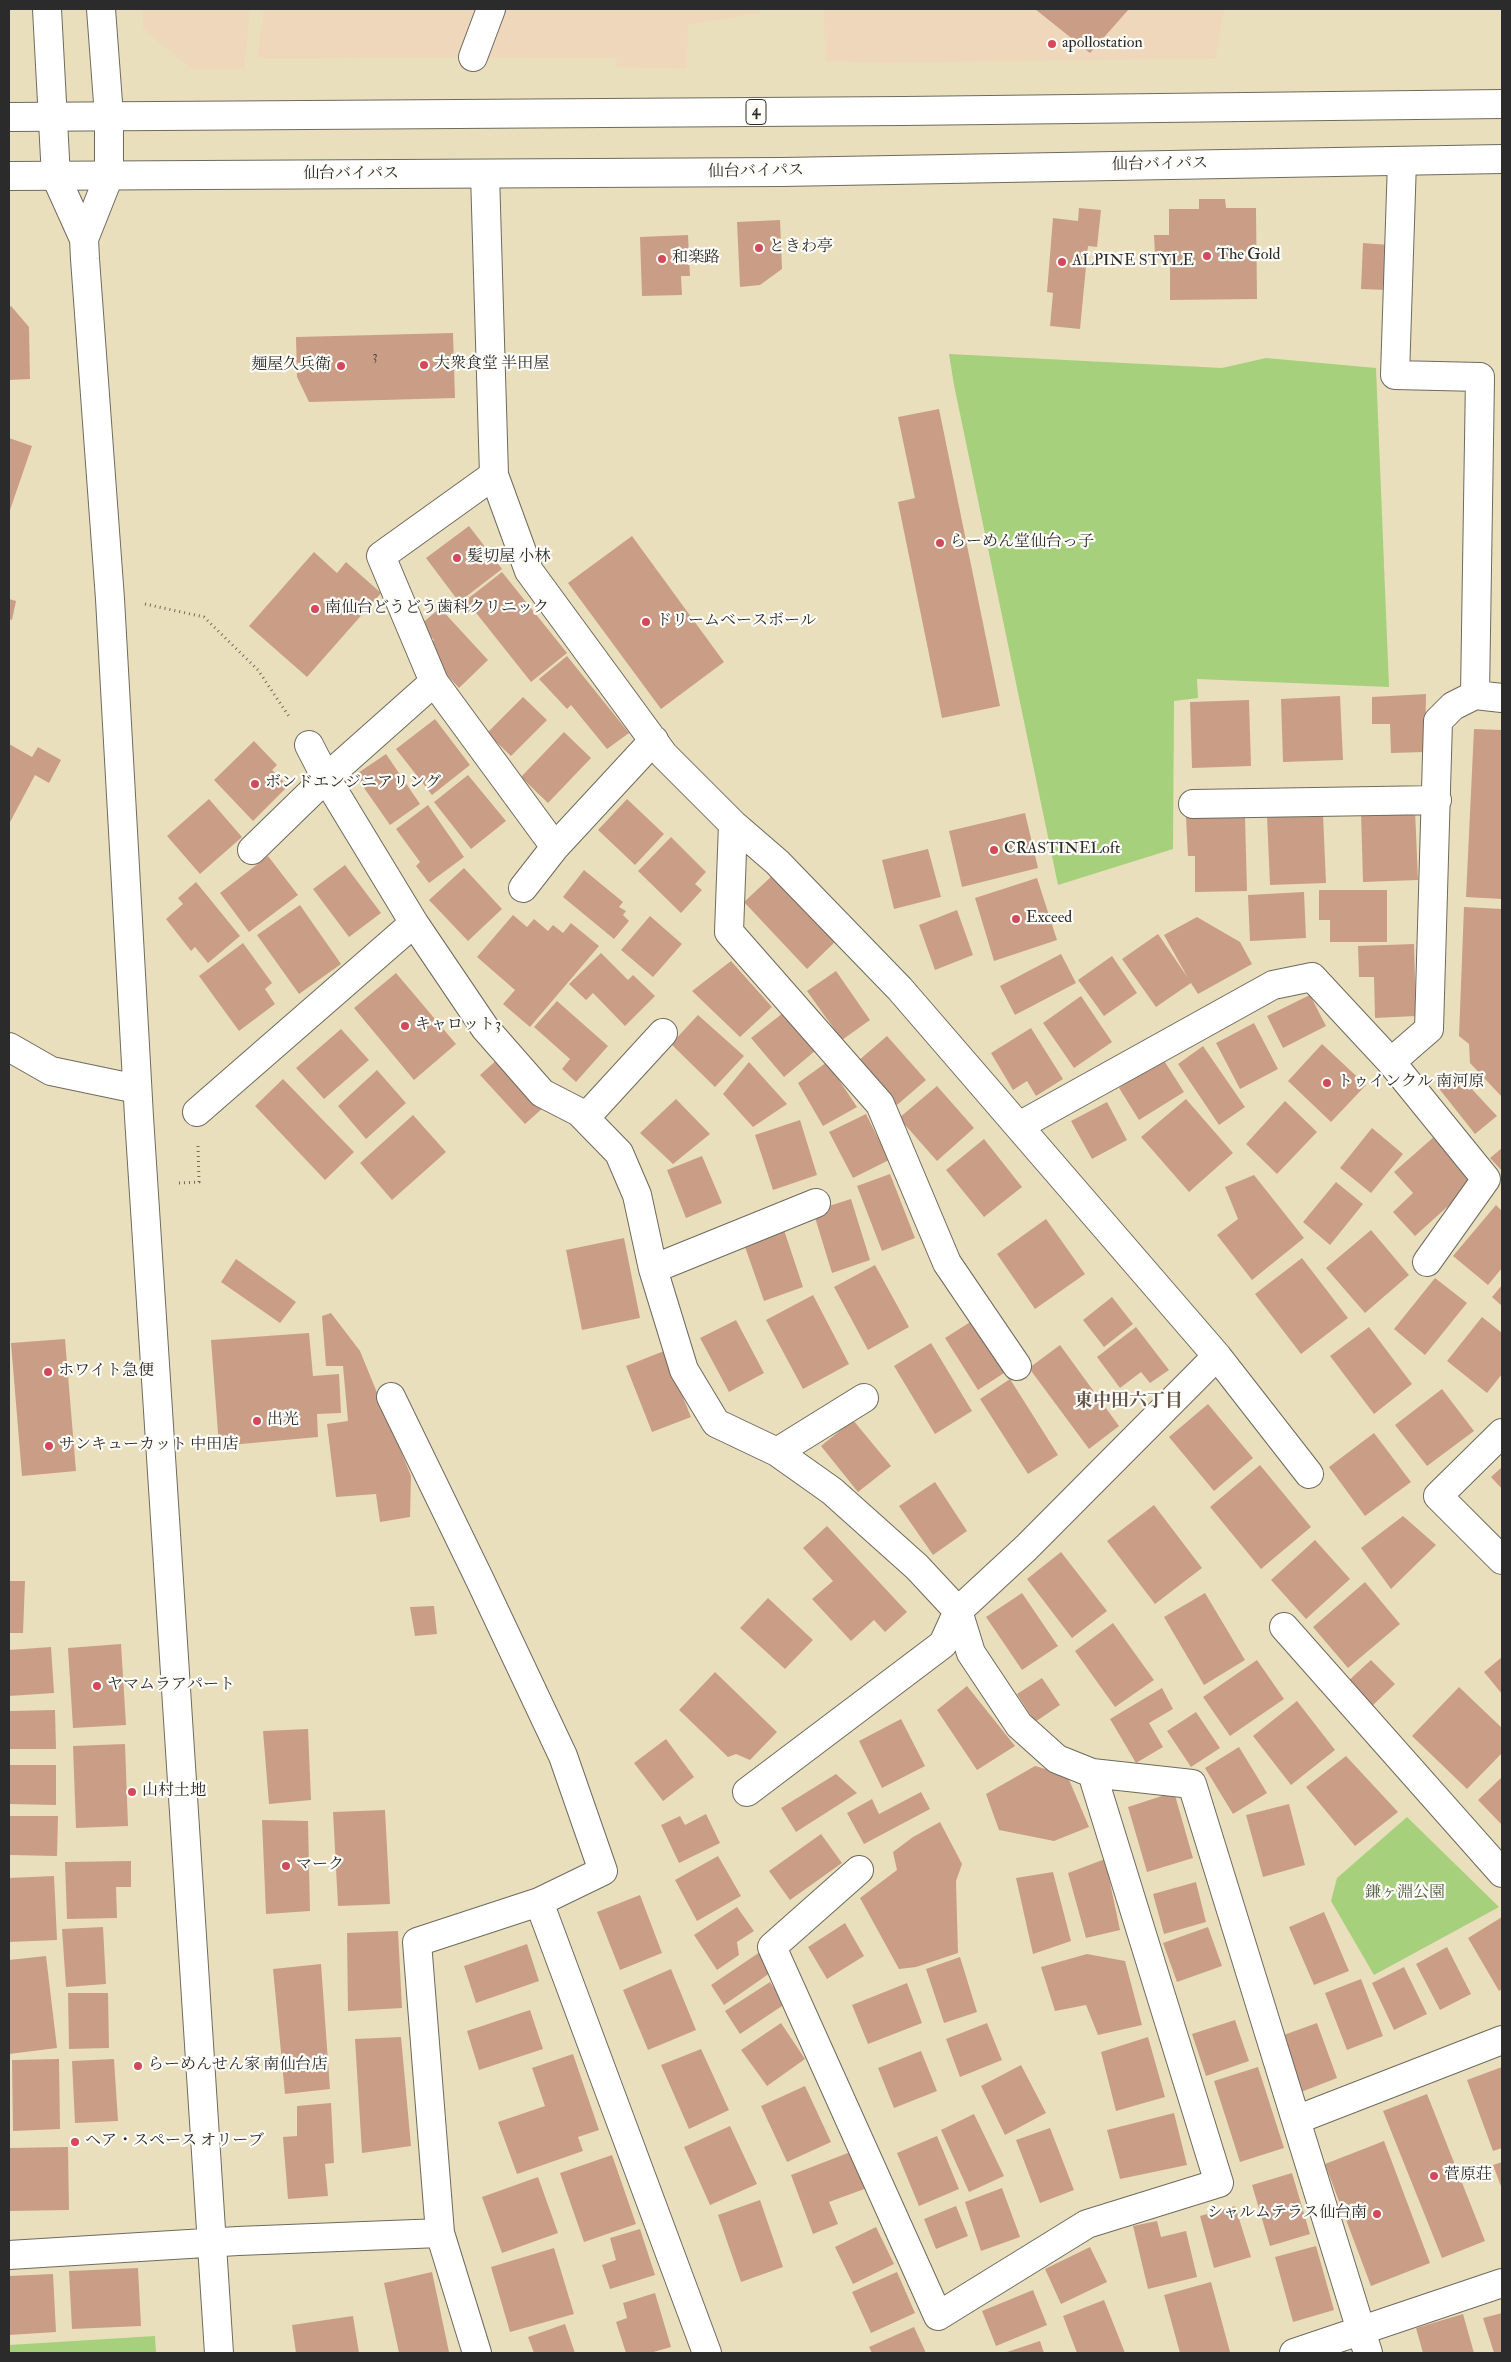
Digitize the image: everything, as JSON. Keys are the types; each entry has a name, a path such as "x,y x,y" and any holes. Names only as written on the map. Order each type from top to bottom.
{"main road":[{"path":"47,9 56,177 84,239 110,598 137,1089 219,2353"},
{"path":"84,239 109,176 108,116 101,9"},
{"path":"473,57 491,9"},
{"name":"4","path":"9,117 904,111 1502,104"},
{"name":"仙台バイパス","path":"9,176 792,172 1502,159"},
{"path":"1402,161 1395,375 1480,377 1475,695"},
{"path":"485,174 494,475 529,571 664,755 733,824 777,862 900,989 1217,1356 1309,1474"},
{"path":"494,475 381,556 434,682 556,846"},
{"path":"252,850 326,778 434,682"},
{"path":"1391,1062 1429,1029 1438,721 1453,706 1475,695 1502,698"},
{"path":"523,888 556,846 654,740"},
{"path":"309,745 326,778 414,923 485,1028 542,1093 579,1112 619,1153 636,1195 653,1269 684,1370 716,1423 777,1452 832,1491 917,1567 958,1611 971,1653 1019,1725 1057,1759 1092,1773 1192,1784 1364,2342"},
{"path":"1193,804 1437,800"},
{"path":"733,824 729,932 880,1104 947,1263 1018,1366"},
{"path":"197,1112 414,923"},
{"path":"1019,1126 1273,985 1312,977 1391,1062 1486,1179 1427,1262"},
{"path":"585,1118 663,1033"},
{"path":"9,1046 51,1071 137,1089"},
{"path":"653,1269 816,1203"},
{"path":"747,1792 943,1644 958,1611 1026,1548 1217,1356"},
{"path":"391,1398 563,1756 603,1871 539,1902 417,1942 440,2233 477,2353"},
{"path":"777,1452 864,1398"},
{"path":"1502,1433 1438,1496 1502,1560"},
{"path":"1284,1627 1502,1873"},
{"path":"859,1870 772,1947 938,2316 1087,2224 1219,2183 1092,1773"},
{"path":"539,1902 706,2353"},
{"path":"1296,2120 1502,2040"},
{"path":"9,2255 213,2242 440,2233"},
{"path":"1294,2353 1364,2342 1502,2283"}],"path":[{"path":"110,598 204,617 258,670 309,745"},
{"path":"180,1182 199,1182 197,1112"}],"shaded area":[{"path":"142,9 250,9 245,69 191,69 143,28"},
{"path":"264,9 763,9 758,13 688,25 687,68 617,67 616,57 257,58"},
{"name":"apollostation","path":"824,9 1224,9 1216,58 884,63 825,61"}],"green space":[{"path":"949,354 1222,368 1266,358 1376,368 1389,687 1197,679 1198,698 1174,701 1173,849 1058,885"},
{"name":"鎌ヶ淵公園","path":"1407,1817 1499,1907 1374,1975 1331,1901 1337,1878"},
{"path":"155,2336 156,2353 9,2353 9,2345"}],"building":[{"path":"1035,9 1129,9 1090,53"},
{"path":"1199,199 1225,199 1226,208 1256,208 1257,299 1170,300 1170,256 1155,255 1154,235 1169,235 1169,209 1199,209"},
{"path":"1079,208 1101,210 1097,247 1088,246 1080,329 1050,326 1053,293 1047,292 1053,218 1078,221"},
{"path":"780,220 782,269 760,285 740,287 737,222"},
{"path":"688,235 690,276 681,276 682,295 642,296 640,237"},
{"path":"1363,243 1389,245 1387,290 1361,289"},
{"path":"11,306 29,327 30,379 9,380 9,307"},
{"path":"453,333 455,398 309,402 297,377 296,337"},
{"path":"939,409 1000,706 942,718 898,502 915,498 898,417"},
{"path":"9,438 32,446 9,513"},
{"path":"469,526 502,569 459,602 426,558"},
{"name":"ドリームベースボール","path":"632,536 724,662 661,709 568,583"},
{"name":"南仙台どうどう歯科クリニック","path":"314,552 337,573 346,562 381,593 307,677 249,626"},
{"path":"502,572 567,653 531,682 473,609 468,613 461,604"},
{"path":"9,599 16,601 12,620 9,619"},
{"path":"440,608 488,660 459,688 437,664 431,643 434,640 420,625"},
{"path":"567,656 629,733 607,749 571,705 567,709 539,679"},
{"path":"1426,694 1425,752 1391,753 1390,724 1372,724 1372,697"},
{"path":"1340,696 1343,760 1283,762 1281,699"},
{"path":"523,697 547,720 511,756 487,733"},
{"path":"1249,700 1251,766 1192,768 1190,702"},
{"path":"435,719 470,765 432,795 396,749"},
{"path":"1474,729 1502,730 1502,899 1466,897"},
{"path":"564,732 591,758 548,803 521,777"},
{"path":"254,741 277,765 272,770 288,786 253,821 214,780"},
{"path":"9,744 32,757 38,747 61,760 49,783 35,775 9,824"},
{"path":"386,754 420,804 390,825 355,775"},
{"path":"468,775 506,821 471,849 434,802"},
{"path":"209,799 242,837 200,874 167,836"},
{"path":"627,799 664,834 635,865 598,830"},
{"path":"428,805 464,857 429,883 416,866 420,862 396,829"},
{"path":"1415,810 1418,880 1363,882 1361,812"},
{"name":"CRASTINELoft","path":"1025,813 1038,868 962,887 949,831"},
{"path":"1323,814 1326,883 1270,885 1267,816"},
{"path":"1245,816 1247,891 1195,892 1195,856 1188,856 1186,817"},
{"path":"671,837 706,872 695,884 702,890 681,913 638,871"},
{"path":"928,849 941,897 894,909 882,860"},
{"path":"268,856 298,895 249,932 220,893"},
{"path":"345,865 381,913 349,937 313,889"},
{"path":"464,868 502,909 468,941 429,900"},
{"path":"584,870 623,902 619,907 626,911 623,915 629,921 614,939 563,897"},
{"path":"773,875 835,942 807,969 744,902"},
{"name":"Exceed","path":"1037,878 1057,940 994,961 975,898"},
{"path":"196,882 240,936 208,963 195,947 191,951 166,919 183,904 178,898"},
{"path":"1319,890 1387,890 1387,942 1330,942 1330,920 1319,920"},
{"path":"1304,892 1306,938 1250,941 1248,895"},
{"path":"300,905 341,964 299,994 257,935"},
{"path":"1464,907 1502,909 1502,1097 1470,1063 1469,1044 1459,1036"},
{"path":"957,910 973,955 935,970 919,925"},
{"path":"513,915 527,927 534,919 548,931 553,925 563,933 571,923 599,946 530,1027 503,1004 515,990 477,957"},
{"path":"650,916 682,944 653,977 621,950"},
{"path":"1197,917 1240,942 1252,964 1198,994 1191,983 1156,1007 1122,959 1158,934 1188,978 1164,935"},
{"path":"243,943 272,983 265,989 275,1004 239,1031 199,976"},
{"path":"1414,944 1416,1016 1375,1018 1374,977 1359,977 1358,946"},
{"path":"601,953 628,980 633,975 655,996 625,1026 593,993 586,1000 569,984"},
{"path":"1061,954 1076,983 1015,1015 1000,986"},
{"path":"1112,956 1137,993 1104,1016 1078,980"},
{"path":"731,961 772,1007 740,1037 692,991"},
{"path":"836,971 870,1020 842,1040 807,991"},
{"name":"キャロット3","path":"396,973 456,1044 414,1080 354,1008"},
{"path":"1310,995 1326,1026 1283,1048 1267,1016"},
{"path":"1081,996 1112,1042 1074,1068 1043,1023"},
{"path":"557,1001 608,1046 576,1082 562,1069 570,1059 534,1027"},
{"path":"783,1013 815,1051 784,1077 751,1038"},
{"path":"698,1015 744,1056 715,1087 671,1044"},
{"path":"1254,1023 1278,1069 1240,1089 1216,1043"},
{"path":"1031,1028 1063,1079 1036,1096 1027,1081 1013,1090 991,1053"},
{"path":"341,1029 369,1060 324,1099 296,1068"},
{"path":"887,1036 926,1080 897,1105 858,1061"},
{"name":"トゥインクル 南河原","path":"1322,1044 1366,1085 1331,1122 1288,1081"},
{"path":"1203,1046 1245,1107 1219,1125 1178,1064"},
{"path":"500,1057 545,1106 525,1124 480,1075"},
{"path":"1163,1059 1184,1092 1139,1120 1119,1088"},
{"path":"749,1062 787,1104 753,1127 723,1094"},
{"path":"827,1062 857,1107 823,1126 798,1083"},
{"path":"377,1070 406,1103 366,1139 338,1106"},
{"path":"1455,1071 1497,1116 1475,1134 1437,1086"},
{"path":"283,1079 354,1152 325,1180 255,1106"},
{"path":"937,1086 974,1128 937,1161 899,1118"},
{"path":"676,1099 710,1134 673,1164 640,1133"},
{"path":"1186,1099 1233,1153 1189,1192 1141,1137"},
{"path":"1285,1101 1317,1132 1277,1174 1246,1144"},
{"path":"1107,1102 1127,1140 1092,1159 1071,1121"},
{"path":"866,1114 889,1160 853,1178 829,1132"},
{"path":"413,1115 446,1152 392,1200 360,1163"},
{"path":"800,1120 817,1175 773,1190 755,1135"},
{"path":"1372,1128 1403,1154 1371,1193 1340,1168"},
{"path":"1436,1135 1477,1180 1415,1236 1393,1212 1413,1193 1394,1172"},
{"path":"984,1139 1022,1187 984,1217 946,1170"},
{"path":"1502,1148 1502,1171 1490,1158"},
{"path":"702,1156 722,1203 686,1218 667,1170"},
{"path":"890,1174 915,1238 882,1251 857,1186"},
{"path":"1254,1175 1304,1238 1252,1280 1217,1235 1238,1219 1225,1187"},
{"path":"1336,1182 1363,1204 1330,1245 1303,1222"},
{"path":"851,1199 870,1260 832,1273 813,1211"},
{"path":"1496,1205 1502,1211 1502,1268 1488,1285 1453,1256"},
{"path":"1046,1219 1085,1274 1035,1309 997,1254"},
{"path":"784,1230 803,1287 764,1301 744,1244"},
{"path":"1371,1230 1409,1275 1365,1313 1326,1268"},
{"path":"624,1238 640,1318 582,1330 566,1250"},
{"path":"1302,1258 1348,1318 1301,1354 1255,1294"},
{"path":"236,1259 296,1302 280,1323 221,1282"},
{"path":"875,1265 909,1327 868,1350 834,1287"},
{"path":"1435,1278 1467,1303 1425,1355 1394,1329"},
{"path":"1502,1285 1502,1306 1492,1297"},
{"path":"813,1295 849,1364 803,1389 766,1320"},
{"path":"1112,1297 1133,1324 1104,1347 1083,1320"},
{"path":"331,1313 360,1351 411,1476 410,1517 380,1522 376,1494 336,1497 327,1424 348,1421 343,1366 326,1366 322,1316"},
{"path":"1482,1317 1502,1333 1502,1374 1487,1393 1447,1361"},
{"path":"975,1319 1007,1371 978,1390 945,1338"},
{"path":"736,1320 764,1373 729,1392 700,1338"},
{"path":"1136,1327 1169,1370 1150,1383 1141,1372 1120,1388 1097,1357"},
{"path":"1369,1327 1412,1384 1374,1414 1330,1356"},
{"path":"309,1333 313,1376 339,1374 341,1413 317,1414 318,1437 219,1446 211,1340"},
{"path":"65,1339 76,1471 22,1476 11,1343"},
{"path":"931,1343 972,1411 935,1434 894,1366"},
{"path":"1060,1345 1119,1426 1089,1449 1029,1368"},
{"path":"664,1351 691,1417 652,1432 626,1366"},
{"path":"1010,1379 1058,1455 1028,1474 980,1399"},
{"path":"1442,1389 1474,1431 1427,1466 1395,1425"},
{"path":"1208,1404 1253,1458 1214,1491 1169,1437"},
{"path":"853,1420 891,1466 858,1492 821,1446"},
{"path":"1374,1433 1411,1482 1365,1516 1329,1467"},
{"path":"1260,1465 1311,1527 1261,1569 1210,1507"},
{"path":"1502,1467 1502,1489 1491,1477"},
{"path":"935,1482 967,1531 933,1555 899,1506"},
{"path":"1154,1505 1202,1568 1155,1604 1107,1541"},
{"path":"1403,1516 1436,1545 1391,1589 1361,1548"},
{"path":"827,1526 907,1612 885,1632 874,1620 851,1641 812,1599 833,1581 803,1548"},
{"path":"1315,1540 1350,1579 1306,1619 1271,1580"},
{"path":"1061,1552 1107,1611 1072,1638 1027,1579"},
{"path":"9,1581 25,1581 23,1633 9,1633"},
{"path":"1365,1582 1400,1624 1348,1668 1313,1627"},
{"path":"1022,1593 1058,1646 1022,1670 986,1617"},
{"path":"1205,1593 1245,1660 1204,1685 1164,1617"},
{"path":"768,1598 813,1640 785,1669 740,1628"},
{"path":"434,1606 437,1634 415,1636 410,1607"},
{"path":"1113,1623 1154,1680 1115,1707 1075,1651"},
{"name":"ヤマムラアパート","path":"121,1644 126,1725 73,1728 68,1648"},
{"path":"51,1647 54,1693 9,1696 9,1650"},
{"path":"1502,1657 1502,1694 1484,1672"},
{"path":"1257,1660 1284,1699 1230,1736 1203,1697"},
{"path":"1371,1660 1395,1684 1371,1707 1347,1682"},
{"path":"715,1672 777,1732 750,1760 736,1754 728,1757 679,1710"},
{"path":"1042,1678 1060,1705 1035,1722 1017,1694"},
{"path":"967,1686 1015,1746 977,1770 937,1710"},
{"path":"1459,1687 1502,1728 1502,1753 1467,1789 1412,1736"},
{"path":"1162,1688 1173,1709 1149,1723 1163,1747 1136,1763 1110,1719"},
{"path":"1297,1701 1335,1750 1291,1785 1253,1736"},
{"path":"55,1710 56,1749 9,1749 9,1711"},
{"path":"1196,1712 1220,1748 1191,1767 1167,1731"},
{"path":"901,1719 925,1766 882,1788 859,1741"},
{"path":"308,1729 311,1800 269,1804 263,1731"},
{"path":"666,1739 694,1777 663,1801 634,1763"},
{"path":"125,1744 128,1826 76,1828 73,1746"},
{"path":"1239,1747 1267,1793 1233,1814 1205,1768"},
{"path":"1346,1756 1398,1812 1355,1846 1306,1787"},
{"path":"9,1765 56,1765 56,1805 9,1804"},
{"path":"1035,1766 1067,1775 1089,1827 1054,1841 999,1830 986,1794"},
{"path":"836,1774 857,1793 796,1832 781,1808"},
{"path":"1502,1777 1502,1825 1478,1800"},
{"path":"921,1792 930,1809 864,1844 847,1813 872,1799 879,1814"},
{"path":"1174,1792 1193,1858 1147,1872 1128,1807"},
{"path":"1289,1804 1305,1865 1263,1877 1246,1815"},
{"path":"385,1810 390,1904 338,1906 333,1812"},
{"path":"706,1814 720,1843 679,1863 661,1825 680,1816 685,1825"},
{"path":"9,1816 58,1816 57,1856 9,1855"},
{"name":"マーク","path":"262,1820 308,1821 310,1911 266,1914"},
{"path":"940,1822 962,1864 956,1881 958,1953 916,1967 899,1969 860,1898 897,1870 893,1852 913,1837"},
{"path":"821,1834 842,1863 790,1900 769,1871"},
{"path":"718,1856 741,1896 697,1921 675,1880"},
{"path":"1105,1859 1120,1930 1086,1938 1068,1873"},
{"path":"131,1861 131,1887 116,1887 117,1918 67,1919 65,1862"},
{"path":"1053,1872 1071,1941 1033,1954 1016,1878"},
{"path":"54,1876 57,1940 9,1942 9,1878"},
{"path":"1196,1882 1206,1922 1164,1934 1153,1894"},
{"path":"640,1895 662,1953 620,1970 597,1912"},
{"path":"737,1907 754,1931 737,1942 739,1955 717,1970 694,1935"},
{"path":"1324,1912 1349,1971 1314,1985 1289,1927"},
{"path":"1502,1917 1502,1989 1499,1991 1468,1938"},
{"path":"845,1923 864,1956 827,1979 808,1947"},
{"path":"103,1927 106,1984 66,1987 62,1929"},
{"path":"1208,1927 1222,1966 1177,1982 1163,1943"},
{"path":"398,1931 402,2008 348,2011 347,1933"},
{"path":"527,1944 539,1981 476,2003 464,1966"},
{"path":"1447,1947 1471,1994 1440,2010 1416,1964"},
{"path":"760,1952 773,1971 724,2005 711,1985"},
{"path":"1087,1954 1125,1961 1142,2025 1098,2035 1086,2005 1055,2011 1041,1967"},
{"path":"46,1956 57,2048 9,2054 9,1960"},
{"path":"960,1957 977,2012 944,2023 926,1969"},
{"path":"321,1964 330,2089 285,2094 273,1969"},
{"path":"1404,1967 1427,2014 1394,2030 1372,1983"},
{"path":"671,1969 696,2030 648,2050 623,1990"},
{"path":"1361,1979 1383,2036 1347,2050 1325,1993"},
{"path":"770,1982 785,2004 740,2034 725,2011"},
{"path":"907,1983 922,2023 868,2044 852,2005"},
{"path":"68,1993 108,1993 109,2048 69,2049"},
{"path":"530,2010 543,2049 479,2070 467,2031"},
{"path":"1235,2020 1249,2061 1206,2076 1192,2034"},
{"path":"781,2023 805,2059 767,2086 741,2050"},
{"path":"987,2023 1002,2060 960,2077 946,2039"},
{"path":"1317,2023 1337,2078 1301,2092 1281,2036"},
{"path":"401,2037 411,2146 362,2153 355,2039"},
{"path":"1148,2037 1165,2097 1116,2111 1101,2052"},
{"path":"701,2049 729,2110 689,2129 661,2065"},
{"path":"921,2051 937,2091 894,2108 878,2068"},
{"path":"573,2054 599,2130 578,2137 583,2151 517,2174 498,2122 545,2106 532,2068"},
{"path":"59,2059 60,2129 13,2131 12,2060"},
{"path":"114,2059 118,2121 75,2123 72,2061"},
{"path":"1021,2065 1046,2113 1005,2135 981,2086"},
{"path":"1258,2067 1284,2148 1240,2162 1214,2081"},
{"path":"1502,2067 1502,2148 1493,2151 1467,2080"},
{"path":"805,2086 831,2142 787,2162 761,2106"},
{"name":"菅原荘","path":"1427,2094 1485,2241 1442,2258 1383,2111"},
{"path":"331,2103 334,2163 325,2164 328,2196 288,2199 283,2137 297,2136 297,2106"},
{"path":"1174,2113 1187,2165 1120,2179 1107,2130"},
{"path":"974,2114 1004,2176 969,2192 941,2130"},
{"path":"730,2126 757,2184 710,2205 684,2147"},
{"path":"1050,2128 1074,2190 1040,2203 1016,2140"},
{"path":"937,2136 959,2189 919,2206 897,2153"},
{"name":"シャルムテラス仙台南","path":"1384,2141 1430,2263 1371,2286 1325,2164"},
{"path":"68,2147 69,2210 9,2211 9,2148"},
{"path":"853,2151 867,2188 829,2202 838,2224 813,2234 791,2175"},
{"path":"612,2155 636,2224 584,2242 560,2173"},
{"path":"1502,2162 1502,2189 1493,2165"},
{"path":"1292,2173 1310,2234 1270,2246 1252,2185"},
{"path":"538,2177 558,2233 502,2253 482,2197"},
{"path":"1002,2188 1020,2237 981,2251 965,2202"},
{"path":"760,2200 783,2267 741,2282 718,2215"},
{"path":"956,2206 968,2236 936,2249 924,2219"},
{"path":"1235,2206 1251,2257 1214,2268 1200,2216"},
{"path":"1157,2221 1161,2237 1186,2231 1197,2277 1148,2289 1133,2226"},
{"path":"876,2227 894,2264 853,2284 835,2247"},
{"path":"640,2229 655,2275 610,2289 602,2265 616,2260 610,2238"},
{"path":"1316,2246 1334,2310 1293,2322 1275,2257"},
{"path":"1090,2247 1107,2282 1061,2304 1045,2269"},
{"path":"554,2248 574,2314 510,2332 491,2267"},
{"path":"138,2268 141,2326 72,2329 69,2271"},
{"path":"432,2272 449,2352 399,2353 384,2283"},
{"path":"897,2272 915,2313 871,2333 852,2292"},
{"path":"53,2274 56,2332 9,2335 9,2276"},
{"path":"1211,2282 1230,2352 1180,2353 1164,2295"},
{"path":"1033,2290 1047,2325 996,2346 982,2311"},
{"path":"655,2293 671,2347 650,2353 626,2353 616,2322 627,2318 623,2303"},
{"path":"1104,2300 1125,2353 1077,2353 1063,2316"},
{"path":"1502,2313 1502,2353 1494,2353 1483,2318"},
{"path":"1463,2314 1474,2353 1423,2353 1416,2328"},
{"path":"353,2316 359,2353 296,2353 292,2325"},
{"path":"565,2324 575,2353 534,2353 528,2337"},
{"path":"914,2327 926,2353 872,2353 869,2347"},
{"path":"1040,2341 1044,2353 1004,2353"}],"place":[{"name":"apollostation","path":"1052,44"},
{"name":"ときわ亭","path":"759,248"},
{"name":"The Gold","path":"1207,256"},
{"name":"和楽路","path":"662,259"},
{"name":"ALPINE STYLE","path":"1062,262"},
{"name":"大衆食堂 半田屋","path":"424,365"},
{"name":"麺屋久兵衛","path":"341,366"},
{"name":"らーめん堂仙台っ子","path":"940,543"},
{"name":"髪切屋 小林","path":"457,558"},
{"name":"南仙台どうどう歯科クリニック","path":"315,609"},
{"name":"ドリームベースボール","path":"646,622"},
{"name":"ボンドエンジニアリング","path":"255,784"},
{"name":"CRASTINELoft","path":"994,850"},
{"name":"Exceed","path":"1016,919"},
{"name":"キャロット3","path":"405,1026"},
{"name":"トゥインクル 南河原","path":"1327,1083"},
{"name":"ホワイト急便","path":"48,1372"},
{"name":"出光","path":"257,1421"},
{"name":"サンキューカット 中田店","path":"49,1446"},
{"name":"ヤマムラアパート","path":"97,1686"},
{"name":"山村土地","path":"132,1792"},
{"name":"マーク","path":"286,1866"},
{"name":"らーめんせん家 南仙台店","path":"138,2066"},
{"name":"ヘア・スペース オリーブ","path":"75,2142"},
{"name":"菅原荘","path":"1434,2176"},
{"name":"シャルムテラス仙台南","path":"1377,2214"}],"district":[{"name":"東中田六丁目","path":"1129,1402"}]}
